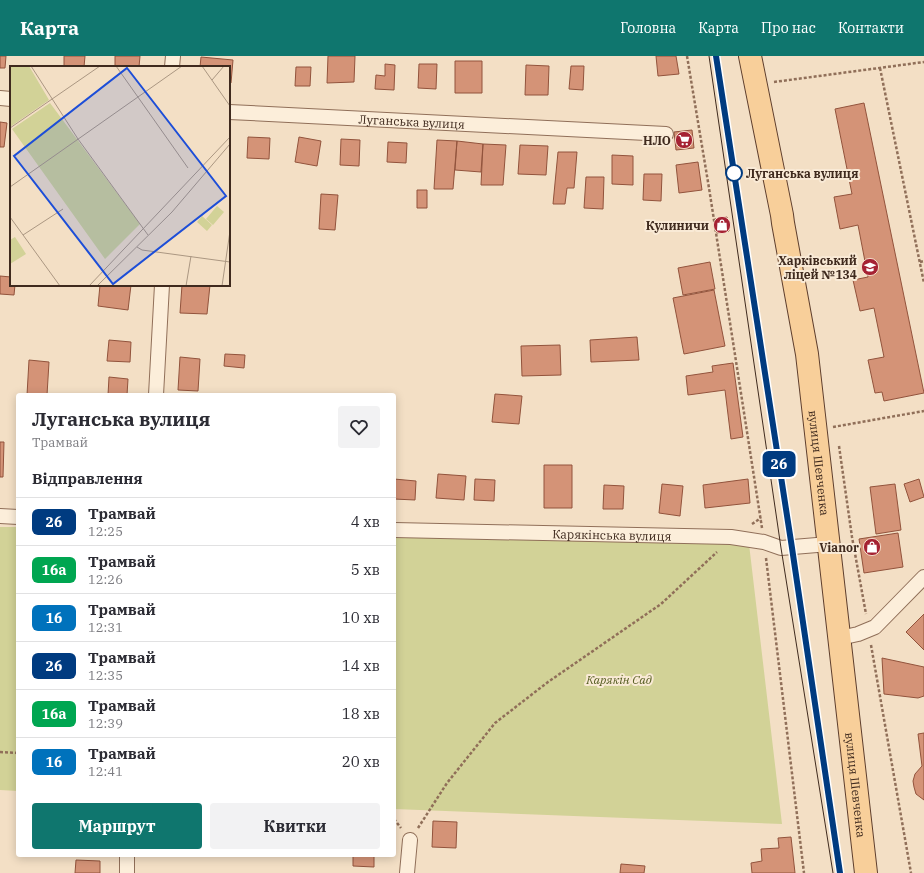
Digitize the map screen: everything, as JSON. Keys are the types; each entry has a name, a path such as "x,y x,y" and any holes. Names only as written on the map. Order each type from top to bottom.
{"main road":[{"name":"вулиця Шевченка","path":"750,56 766,83 782,223 807,354 866,873"}],"street":[{"path":"172,66 173,56"},
{"path":"0,98 10,99"},
{"name":"Луганська вулиця","path":"230,112 666,134"},
{"path":"156,393 162,286"},
{"path":"0,516 16,517"},
{"name":"Карякінська вулиця","path":"396,530 732,537 764,542 781,548 829,544"},
{"path":"840,638 858,634 875,627 924,577"},
{"path":"407,873 410,840"},
{"path":"127,857 127,873"}],"path":[{"path":"687,56 709,188"},
{"path":"766,83 924,62"},
{"path":"880,68 924,283"},
{"path":"766,83 777,90"},
{"path":"920,262 924,261"},
{"path":"833,427 924,411"},
{"path":"835,424 836,432"},
{"path":"838,439 852,538 911,873"},
{"path":"410,840 447,782 495,723 548,682 661,604 705,565 732,537 761,518"},
{"path":"0,752 16,753"}],"green space":[{"path":"0,527 16,527 16,791 0,790"},
{"name":"Карякін Сад","path":"396,536 749,544 782,824 396,809"}],"building":[{"path":"0,56 6,56 5,68 0,68"},
{"path":"64,56 85,56 84,66 64,66"},
{"path":"115,56 140,56 139,66 115,66"},
{"path":"328,56 355,56 354,82 327,83"},
{"path":"656,56 676,56 679,74 658,76"},
{"path":"201,57 233,60 231,83 230,66 200,66"},
{"path":"455,61 482,61 482,93 455,93"},
{"path":"385,64 395,65 394,90 375,89 376,75 385,76"},
{"path":"419,64 437,64 436,89 418,88"},
{"path":"526,65 549,66 548,95 525,95"},
{"path":"571,66 584,66 583,90 569,89"},
{"path":"296,67 311,67 310,86 295,86"},
{"path":"864,103 924,393 884,401 882,392 875,393 868,360 884,357 874,308 860,311 853,280 868,277 858,225 840,229 834,197 852,194 835,109"},
{"path":"0,122 7,123 4,147 0,147"},
{"name":"НЛО","path":"692,130 694,148 676,150 674,132"},
{"path":"248,137 270,138 269,159 247,158"},
{"path":"299,137 321,141 317,166 295,162"},
{"path":"341,139 360,140 359,166 340,165"},
{"path":"437,140 457,141 453,189 434,189"},
{"path":"457,141 483,144 481,172 455,170"},
{"path":"388,142 407,143 406,163 387,162"},
{"path":"483,144 506,145 503,185 481,185"},
{"path":"520,145 548,146 546,175 518,174"},
{"path":"558,152 577,152 574,188 567,188 565,204 553,204"},
{"path":"612,155 633,156 633,185 612,184"},
{"path":"698,162 702,190 679,193 676,165"},
{"path":"644,174 662,174 661,201 643,200"},
{"path":"586,177 604,177 603,209 584,208"},
{"path":"417,190 427,190 427,208 417,208"},
{"path":"321,194 338,195 335,230 319,229"},
{"name":"Кулиничи","path":"727,217 729,231 717,233 715,219"},
{"path":"710,262 715,289 683,295 678,268"},
{"path":"0,276 10,277 10,286 15,286 14,295 0,294"},
{"path":"100,286 131,286 128,310 98,306"},
{"path":"182,286 210,286 207,314 180,313"},
{"path":"714,290 725,346 684,354 673,298"},
{"path":"637,337 639,360 591,362 590,340"},
{"path":"109,340 131,342 130,362 107,361"},
{"path":"560,345 561,375 522,376 521,346"},
{"path":"225,354 245,355 244,368 224,366"},
{"path":"180,357 200,359 198,391 178,390"},
{"path":"29,360 49,362 47,393 27,393"},
{"path":"733,363 743,437 731,439 725,390 688,395 686,376 713,372 712,366"},
{"path":"109,377 128,379 127,393 108,393"},
{"path":"495,394 522,396 519,424 492,422"},
{"path":"0,442 4,442 3,477 0,477"},
{"path":"544,465 572,465 572,508 544,508"},
{"path":"438,474 466,476 464,500 436,498"},
{"path":"396,479 416,481 415,500 396,499"},
{"path":"475,479 495,480 494,501 474,500"},
{"path":"748,479 750,503 705,508 703,485"},
{"path":"919,479 924,497 910,502 904,484"},
{"path":"662,484 683,486 680,516 659,513"},
{"path":"895,484 901,530 876,534 870,487"},
{"path":"604,485 624,486 623,509 603,509"},
{"path":"898,533 903,567 864,573 859,539"},
{"path":"924,614 924,650 906,632"},
{"path":"882,658 924,667 924,696 918,698 884,694"},
{"path":"924,733 924,800 916,794 913,781 915,774 922,766 918,734"},
{"path":"433,821 457,822 456,848 432,847"},
{"path":"791,837 795,873 752,873 751,863 762,861 761,849 779,848 778,838"},
{"path":"353,857 374,857 374,867 353,866"},
{"path":"76,860 100,861 100,873 75,873"},
{"path":"621,864 645,866 644,873 620,873"}],"tram line":[{"path":"709,56 781,548 833,873"},
{"path":"716,56 792,548 840,873"},
{"name":"26","path":"716,56 792,548 840,873"}],"place":[{"name":"НЛО","path":"684,140"},
{"name":"Луганська вулиця","path":"734,173"},
{"name":"Кулиничи","path":"722,225"},
{"name":"Харківський ліцей №134","path":"870,267"},
{"name":"Vianor","path":"872,547"}]}
